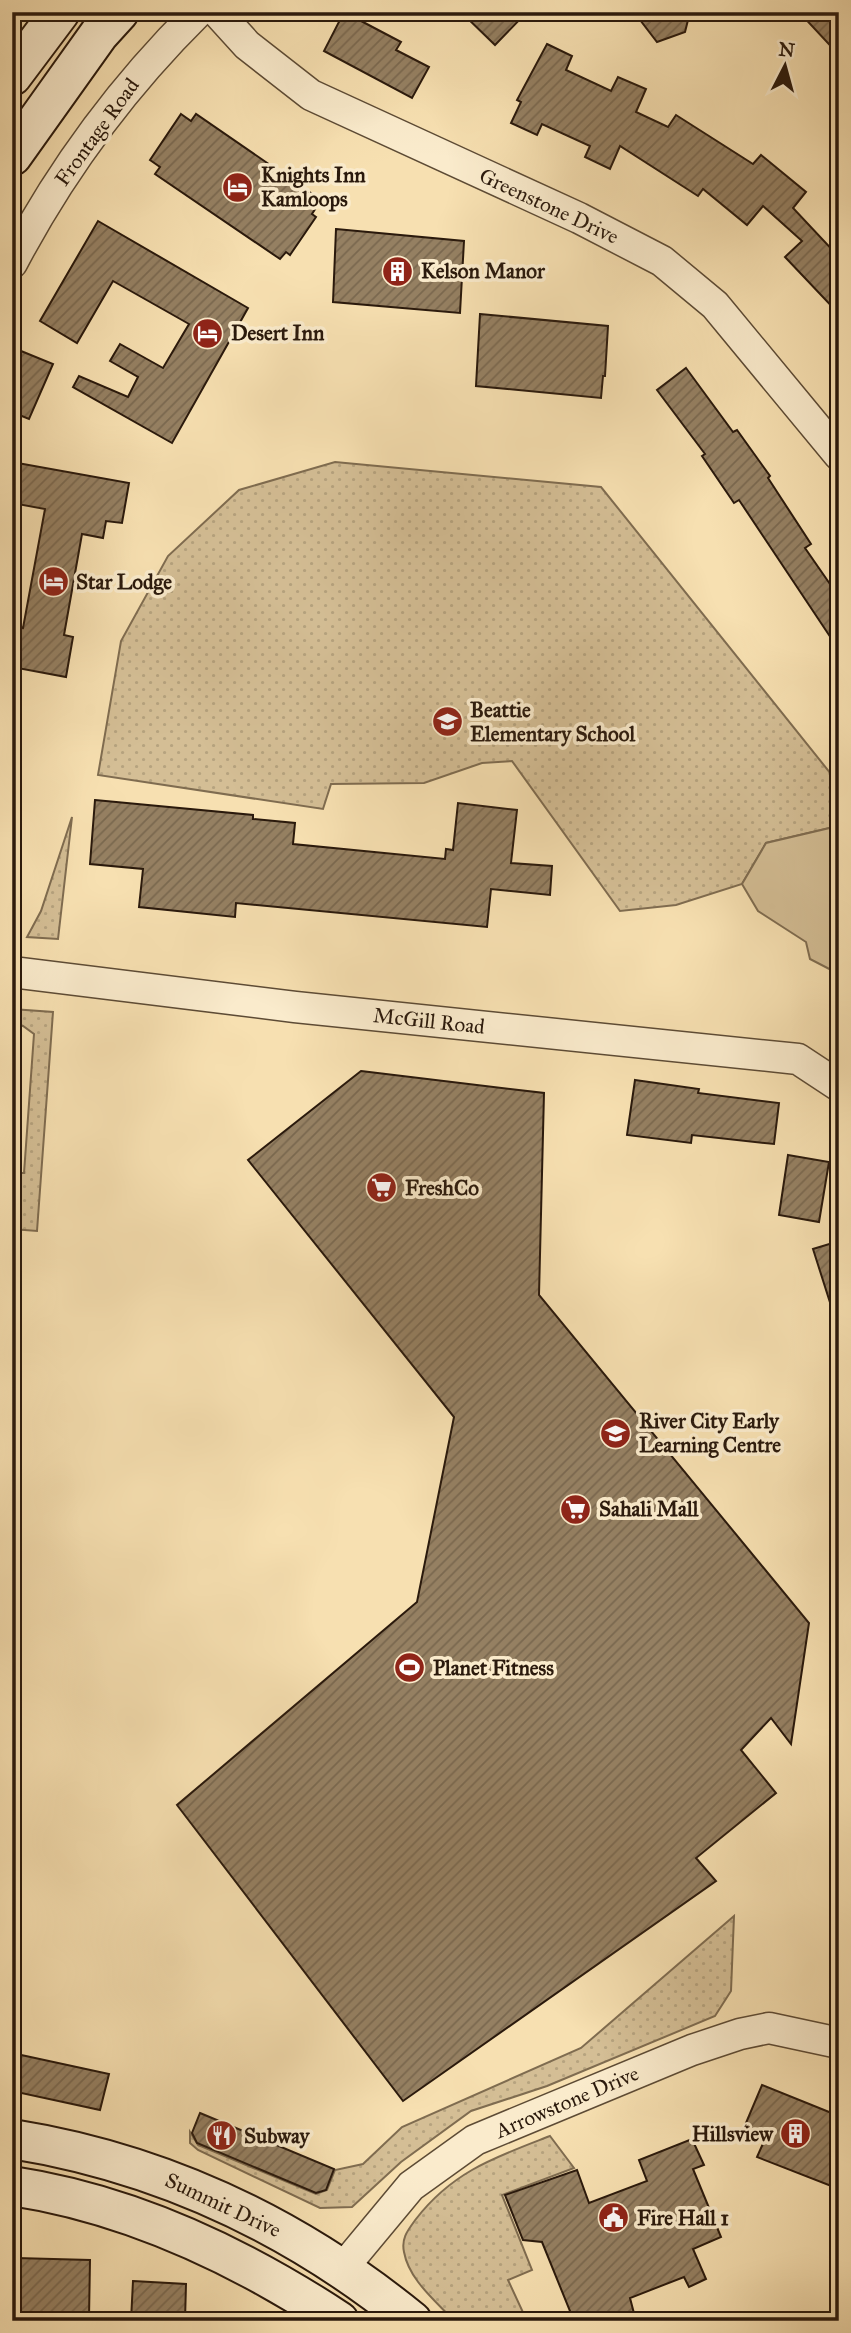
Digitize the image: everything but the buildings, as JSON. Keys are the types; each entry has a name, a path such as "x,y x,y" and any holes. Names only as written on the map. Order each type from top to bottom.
{"main road":[{"path":"12,76 60,12"},
{"path":"12,156 99,34 119,12"},
{"name":"Summit Drive","path":"12,2139 99,2156 150,2171 248,2214 342,2269 412,2321"},
{"name":"Summit Drive","path":"12,2186 90,2203 177,2233 229,2255 339,2321"}],"street":[{"name":"Frontage Road","path":"12,263 53,192 113,106 154,55 198,12"},
{"name":"Greenstone Drive","path":"217,12 247,45 311,95 579,218 662,261 715,305 839,455"},
{"name":"McGill Road","path":"12,972 295,1007 798,1059 839,1086"},
{"name":"Arrowstone Drive","path":"342,2269 411,2186 475,2140 692,2050 740,2034 769,2028 839,2043"}],"shaded area":[{"path":"335,462 601,487 839,784 834,827 766,843 742,884 676,905 620,911 512,761 482,763 424,783 331,784 323,809 98,775 121,641 168,556 239,490"},
{"path":"72,817 58,939 27,937 41,911"},
{"path":"834,827 839,835 839,974 810,959 806,942 758,911 742,884 766,843"},
{"path":"12,1009 53,1012 37,1231 12,1229 12,1173 24,1173 34,1034 12,1022"},
{"path":"734,1916 731,1991 715,2016 547,2086 471,2111 401,2162 352,2207 320,2208 198,2150 190,2143 190,2132 198,2145 316,2194 327,2190 335,2170 363,2164 402,2127 581,2048"},
{"path":"550,2136 574,2168 502,2195 532,2270 508,2280 527,2321 454,2321 424,2290 411,2272 404,2252 406,2234 430,2203 460,2177 494,2159"}],"place":[{"name":"Knights Inn Kamloops","path":"238,187"},
{"name":"Kelson Manor","path":"398,271"},
{"name":"Desert Inn","path":"208,333"},
{"name":"Star Lodge","path":"53,582"},
{"name":"Beattie Elementary School","path":"447,722"},
{"name":"FreshCo","path":"382,1188"},
{"name":"River City Early Learning Centre","path":"616,1433"},
{"name":"Sahali Mall","path":"576,1509"},
{"name":"Planet Fitness","path":"410,1668"},
{"name":"Hillsview","path":"796,2134"},
{"name":"Subway","path":"221,2136"},
{"name":"Fire Hall 1","path":"614,2218"}]}
